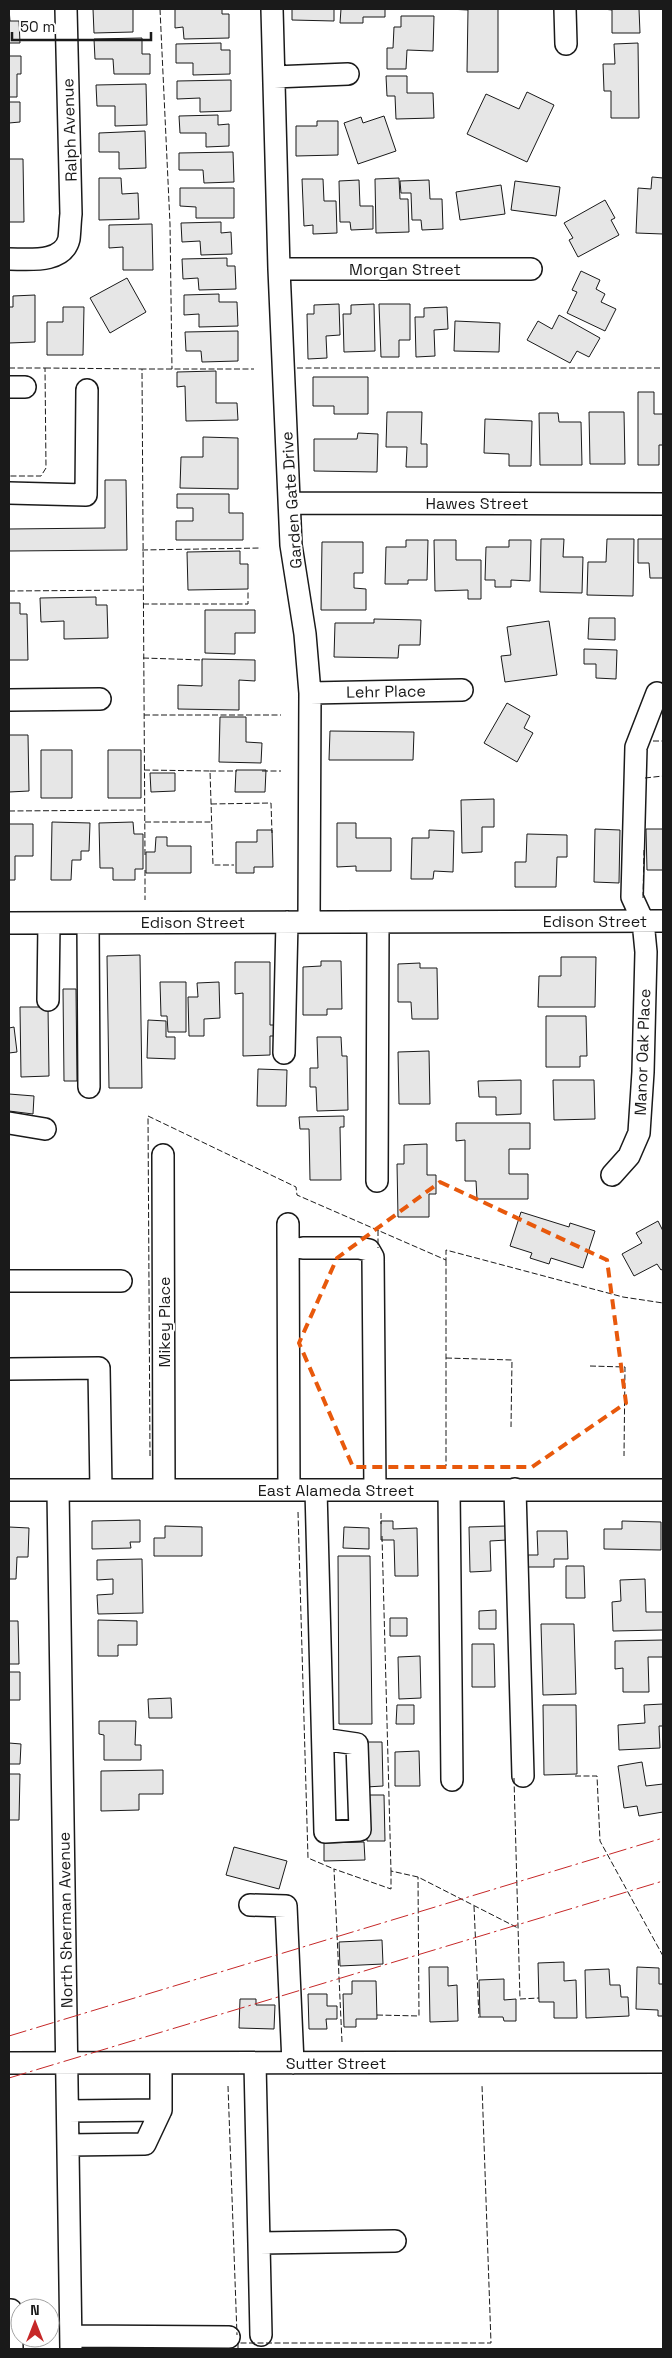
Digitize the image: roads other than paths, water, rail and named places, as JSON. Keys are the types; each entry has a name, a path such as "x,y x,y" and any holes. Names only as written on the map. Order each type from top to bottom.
{"street":[{"name":"Ralph Avenue","path":"9,260 45,259 55,256 68,241 71,214 66,9"},
{"name":"Garden Gate Drive","path":"272,9 279,269 291,545 305,634 310,692 309,922"},
{"path":"565,9 566,44"},
{"path":"274,77 348,74"},
{"name":"Morgan Street","path":"279,269 531,269"},
{"path":"9,493 86,495 87,390"},
{"name":"Hawes Street","path":"290,503 663,504"},
{"name":"Lehr Place","path":"310,692 462,690"},
{"path":"653,921 632,897 636,747 657,693"},
{"path":"9,700 100,699"},
{"name":"Edison Street","path":"9,923 653,921"},
{"name":"Manor Oak Place","path":"612,1175 629,1156 639,1133 644,1062 646,952 653,921"},
{"path":"284,1053 287,922"},
{"path":"377,1180 378,922"},
{"path":"48,1000 49,923"},
{"path":"88,923 90,1087"},
{"path":"9,1123 45,1129"},
{"name":"Mikey Place","path":"163,1155 164,1490"},
{"path":"288,1224 288,1490"},
{"path":"304,1248 359,1248 369,1250 373,1257 375,1490"},
{"path":"9,1281 121,1281"},
{"path":"9,1370 99,1368 102,1490"},
{"path":"516,1489 523,1776"},
{"name":"East Alameda Street","path":"9,1490 663,1490"},
{"name":"North Sherman Avenue","path":"58,1490 71,2343"},
{"path":"316,1490 322,1739"},
{"path":"449,1490 452,1780"},
{"path":"250,1905 286,1906 294,2063"},
{"name":"Sutter Street","path":"9,2064 663,2062"},
{"path":"68,2145 145,2144 161,2110 161,2063"},
{"path":"255,2063 262,2335"},
{"path":"68,2111 161,2110"},
{"path":"259,2243 395,2240"},
{"path":"9,2310 11,2310 12,2349"},
{"path":"71,2343 229,2337"}]}
